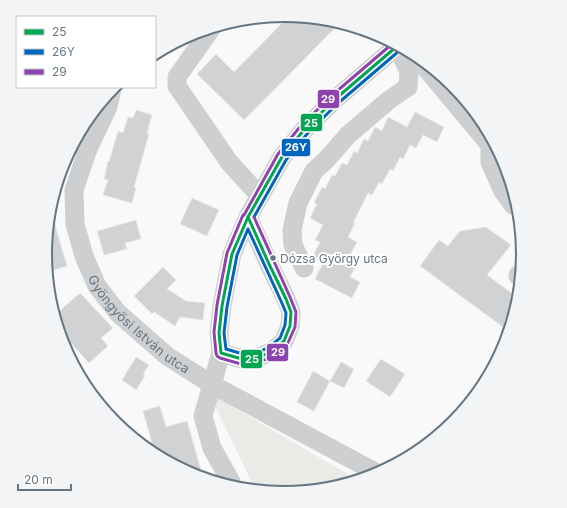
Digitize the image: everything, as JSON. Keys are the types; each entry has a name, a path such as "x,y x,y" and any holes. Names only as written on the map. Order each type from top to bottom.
{"street":[{"path":"207,35 177,77 177,86 229,162 260,196"},
{"path":"229,480 212,448 203,416 221,353 219,333 222,306 232,254 248,218 282,157 303,131 333,101 394,50"},
{"path":"304,268 293,245 292,230 298,203 314,171 327,159 348,135 389,100 408,87 409,72 399,53"},
{"path":"435,79 484,137"},
{"name":"Gyöngyösi István utca","path":"109,101 108,107 82,146 74,190 75,224 84,256 97,286 118,313 167,356 212,384"},
{"path":"490,148 490,162 503,191 509,200"},
{"path":"221,353 242,359 254,358 271,352 284,341 290,326 291,312 286,299 248,218"},
{"path":"212,384 369,469"}],"shaded area":[{"path":"209,393 351,476 329,482 299,486 268,486 253,484"}],"building":[{"path":"283,22 299,22 335,28 244,120 197,74 216,54 234,72"},
{"path":"136,110 152,115 147,133 149,134 134,187 136,188 132,203 103,195 108,180 104,179 108,161 109,162 118,131 123,133 128,117 133,118"},
{"path":"415,112 444,127 437,142 423,135 416,148 410,145 403,159 400,157 393,171 390,169 382,184 379,182 372,195 368,193 353,223 355,223 348,237 357,242 349,257 358,261 350,277 360,282 352,298 315,279 323,263 312,258 320,242 315,240 323,225 310,218 317,204 314,203 322,187 325,189 332,175 335,176 342,163 347,165 354,151 357,153 364,139 368,141 375,127 382,131 388,117 407,127"},
{"path":"192,198 219,210 207,236 180,224"},
{"path":"136,220 141,239 125,243 127,249 104,255 97,231"},
{"path":"54,221 67,266 52,271"},
{"path":"486,227 511,245 487,275 512,294 508,314 503,327 420,266 439,240 448,246 460,231"},
{"path":"163,267 176,280 167,289 186,301 205,303 203,320 180,317 175,326 154,312 152,314 134,296"},
{"path":"80,293 113,328 101,338 108,346 89,363 70,342 69,343 59,312"},
{"path":"136,357 149,365 143,374 145,376 136,390 122,380"},
{"path":"381,359 405,374 390,397 366,381"},
{"path":"341,362 354,369 344,388 330,381"},
{"path":"313,371 330,381 314,411 297,402"},
{"path":"160,406 166,427 187,421 201,471 167,455 153,445 143,411"}],"transit line":[{"name":"29","path":"244,215 278,154 299,128 330,97 388,47"},
{"name":"25","path":"248,217 282,157 303,131 333,101 393,50"},
{"name":"26Y","path":"254,217 286,160 307,134 336,105 398,52"},
{"name":"29","path":"243,215 227,253 217,305 214,332 217,356 241,364 255,364 273,356 287,345 295,327 296,312 254,217"},
{"name":"25","path":"248,217 291,312 290,326 284,341 271,352 254,359 242,359 221,353 219,333 222,306 232,254 248,217"},
{"name":"26Y","path":"248,229 286,313 285,325 280,338 268,348 253,354 243,354 226,349 224,333 227,307 237,255 248,229"}],"place":[{"name":"Dózsa György utca","path":"273,258"}]}
